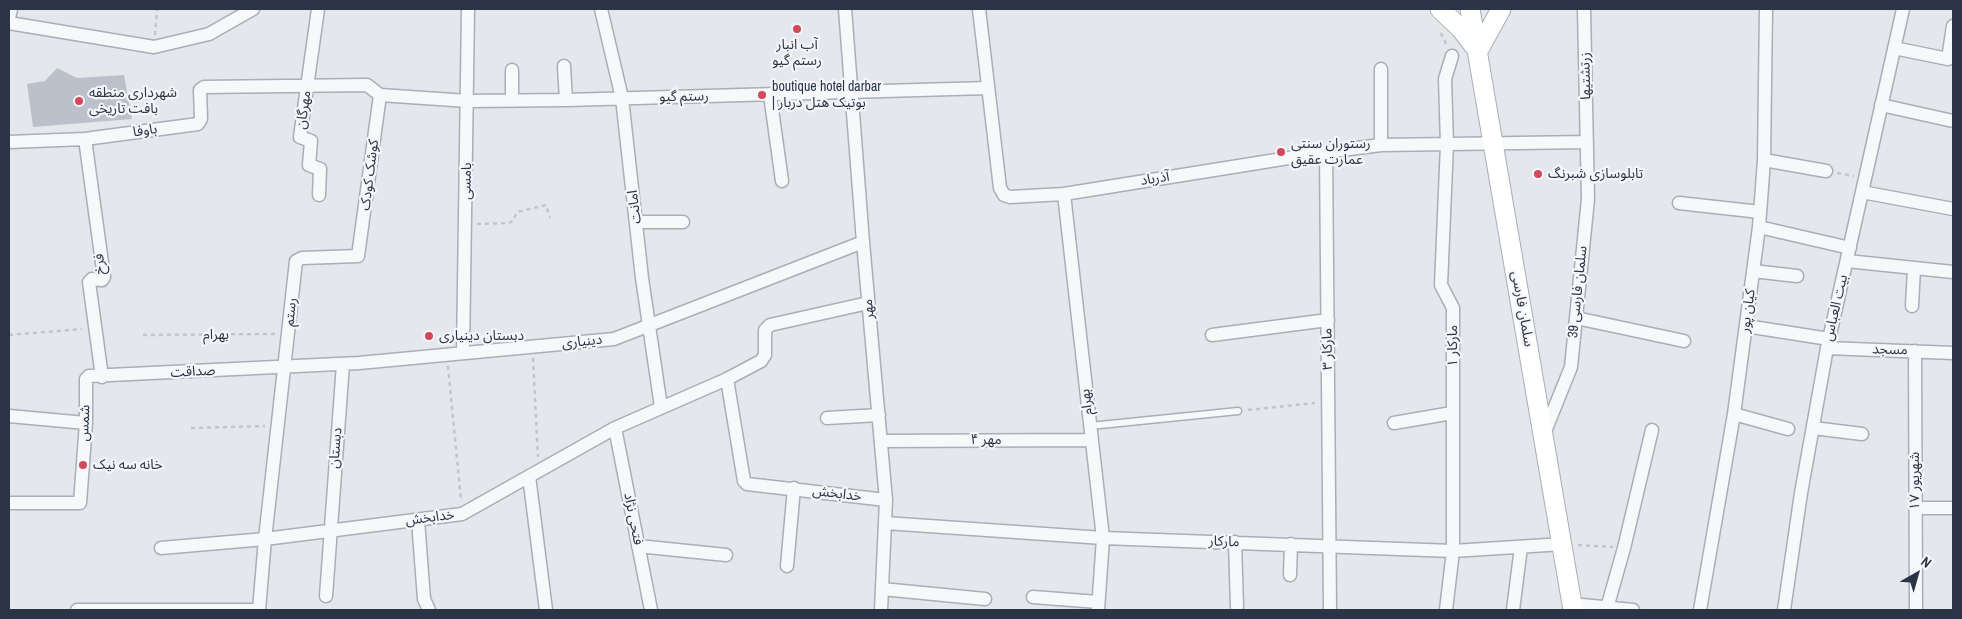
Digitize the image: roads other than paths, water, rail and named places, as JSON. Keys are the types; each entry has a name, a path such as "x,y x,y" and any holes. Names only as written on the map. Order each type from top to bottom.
{"main road":[{"path":"1440,9 1462,29 1478,52 1501,9"},
{"name":"سلمان فارسی","path":"1470,9 1563,544 1572,607"}],"street":[{"path":"9,18 11,9"},
{"path":"9,23 154,47 209,34 253,9"},
{"name":"مهرگان","path":"318,9 300,137 311,141 309,165 320,169 319,195"},
{"name":"بامسی","path":"463,353 468,9"},
{"name":"امانت","path":"601,9 622,98 649,326 661,407"},
{"name":"مهر","path":"845,9 868,303 886,500 881,610"},
{"name":"آذرباد","path":"979,9 1000,188 1004,195 1010,197 1064,194 1381,145 1587,142"},
{"name":"زرتشتیها","path":"1584,9 1587,142"},
{"name":"کیان پور","path":"1700,610 1734,414 1759,227 1764,160 1766,9"},
{"name":"بیت العباس","path":"1784,610 1828,344 1903,9"},
{"path":"1894,48 1948,59 1953,26"},
{"name":"مارکار ۱","path":"1446,610 1453,551 1453,308 1441,285 1447,144 1444,78 1452,56"},
{"path":"564,66 566,100"},
{"path":"1381,69 1381,145"},
{"path":"512,70 512,101"},
{"path":"308,85 367,85 380,95"},
{"name":"باوفا","path":"9,142 85,139 198,124 202,119 200,90 204,87 308,85"},
{"name":"رستم گیو","path":"380,95 468,101 512,101 988,88"},
{"name":"کوشک کودک","path":"358,256 380,95"},
{"path":"770,95 782,181"},
{"path":"1881,105 1953,121"},
{"name":"فرخ","path":"85,139 104,277 102,280 92,279 89,282 102,377"},
{"name":"سلمان فارسی 39","path":"1543,436 1571,367 1588,199 1587,142"},
{"name":"مارکار ۳","path":"1326,152 1330,610"},
{"path":"1764,160 1826,170"},
{"path":"1862,192 1953,209"},
{"name":"بهرام","path":"1064,194 1103,538 1098,606"},
{"path":"1678,203 1760,212"},
{"path":"637,222 683,222"},
{"path":"1759,227 1850,248"},
{"name":"دینیاری","path":"285,367 447,355 614,338 863,242"},
{"name":"رستم","path":"259,610 296,261 302,258 358,256"},
{"path":"1847,261 1953,272"},
{"path":"1912,306 1914,268"},
{"path":"1753,271 1797,276"},
{"name":"خدابخش","path":"161,548 265,540 462,514 614,428 728,378 763,359 765,330 770,326 868,303"},
{"path":"1576,318 1684,341"},
{"path":"1212,335 1328,320"},
{"name":"مسجد","path":"1746,326 1828,344 1953,353"},
{"name":"۱۷ شهریور","path":"1915,351 1916,610"},
{"name":"دبستان","path":"326,596 329,531 344,364"},
{"name":"صداقت","path":"102,377 285,367"},
{"name":"شمس","path":"9,503 80,503 86,423 86,379 89,376 102,377"},
{"name":"خدابخش","path":"728,378 746,484 886,500"},
{"path":"1394,423 1452,413"},
{"path":"1734,414 1788,429"},
{"path":"827,418 879,415"},
{"path":"9,416 86,423"},
{"name":"فتحی نژاد","path":"614,428 651,610"},
{"path":"1813,428 1862,434"},
{"path":"1607,608 1624,548 1652,430"},
{"name":"مهر ۴","path":"881,441 1092,440"},
{"path":"534,473 546,610"},
{"path":"787,566 794,488"},
{"path":"1916,508 1953,508"},
{"path":"418,520 424,599 429,610"},
{"name":"مارکار","path":"885,523 1103,538 1453,551 1563,544"},
{"path":"1235,542 1236,607"},
{"path":"1290,575 1291,544"},
{"path":"638,546 726,556"},
{"path":"1513,610 1521,547"},
{"path":"882,589 985,599"},
{"path":"1033,597 1098,606"},
{"path":"1572,607 1633,610"},
{"path":"78,610 259,610"}],"lane":[{"path":"1090,426 1238,411"}],"place":[{"name":"آب انبار رستم گیو","path":"797,29"},
{"name":"boutique hotel darbar | بوتیک هتل دربار","path":"762,95"},
{"name":"شهرداری منطقه بافت تاریخی","path":"79,101"},
{"name":"رستوران سنتی عمارت عقیق","path":"1281,152"},
{"name":"تابلوسازی شبرنگ","path":"1538,174"},
{"name":"دبستان دینیاری","path":"429,336"},
{"name":"خانه سه نیک","path":"83,465"}]}
